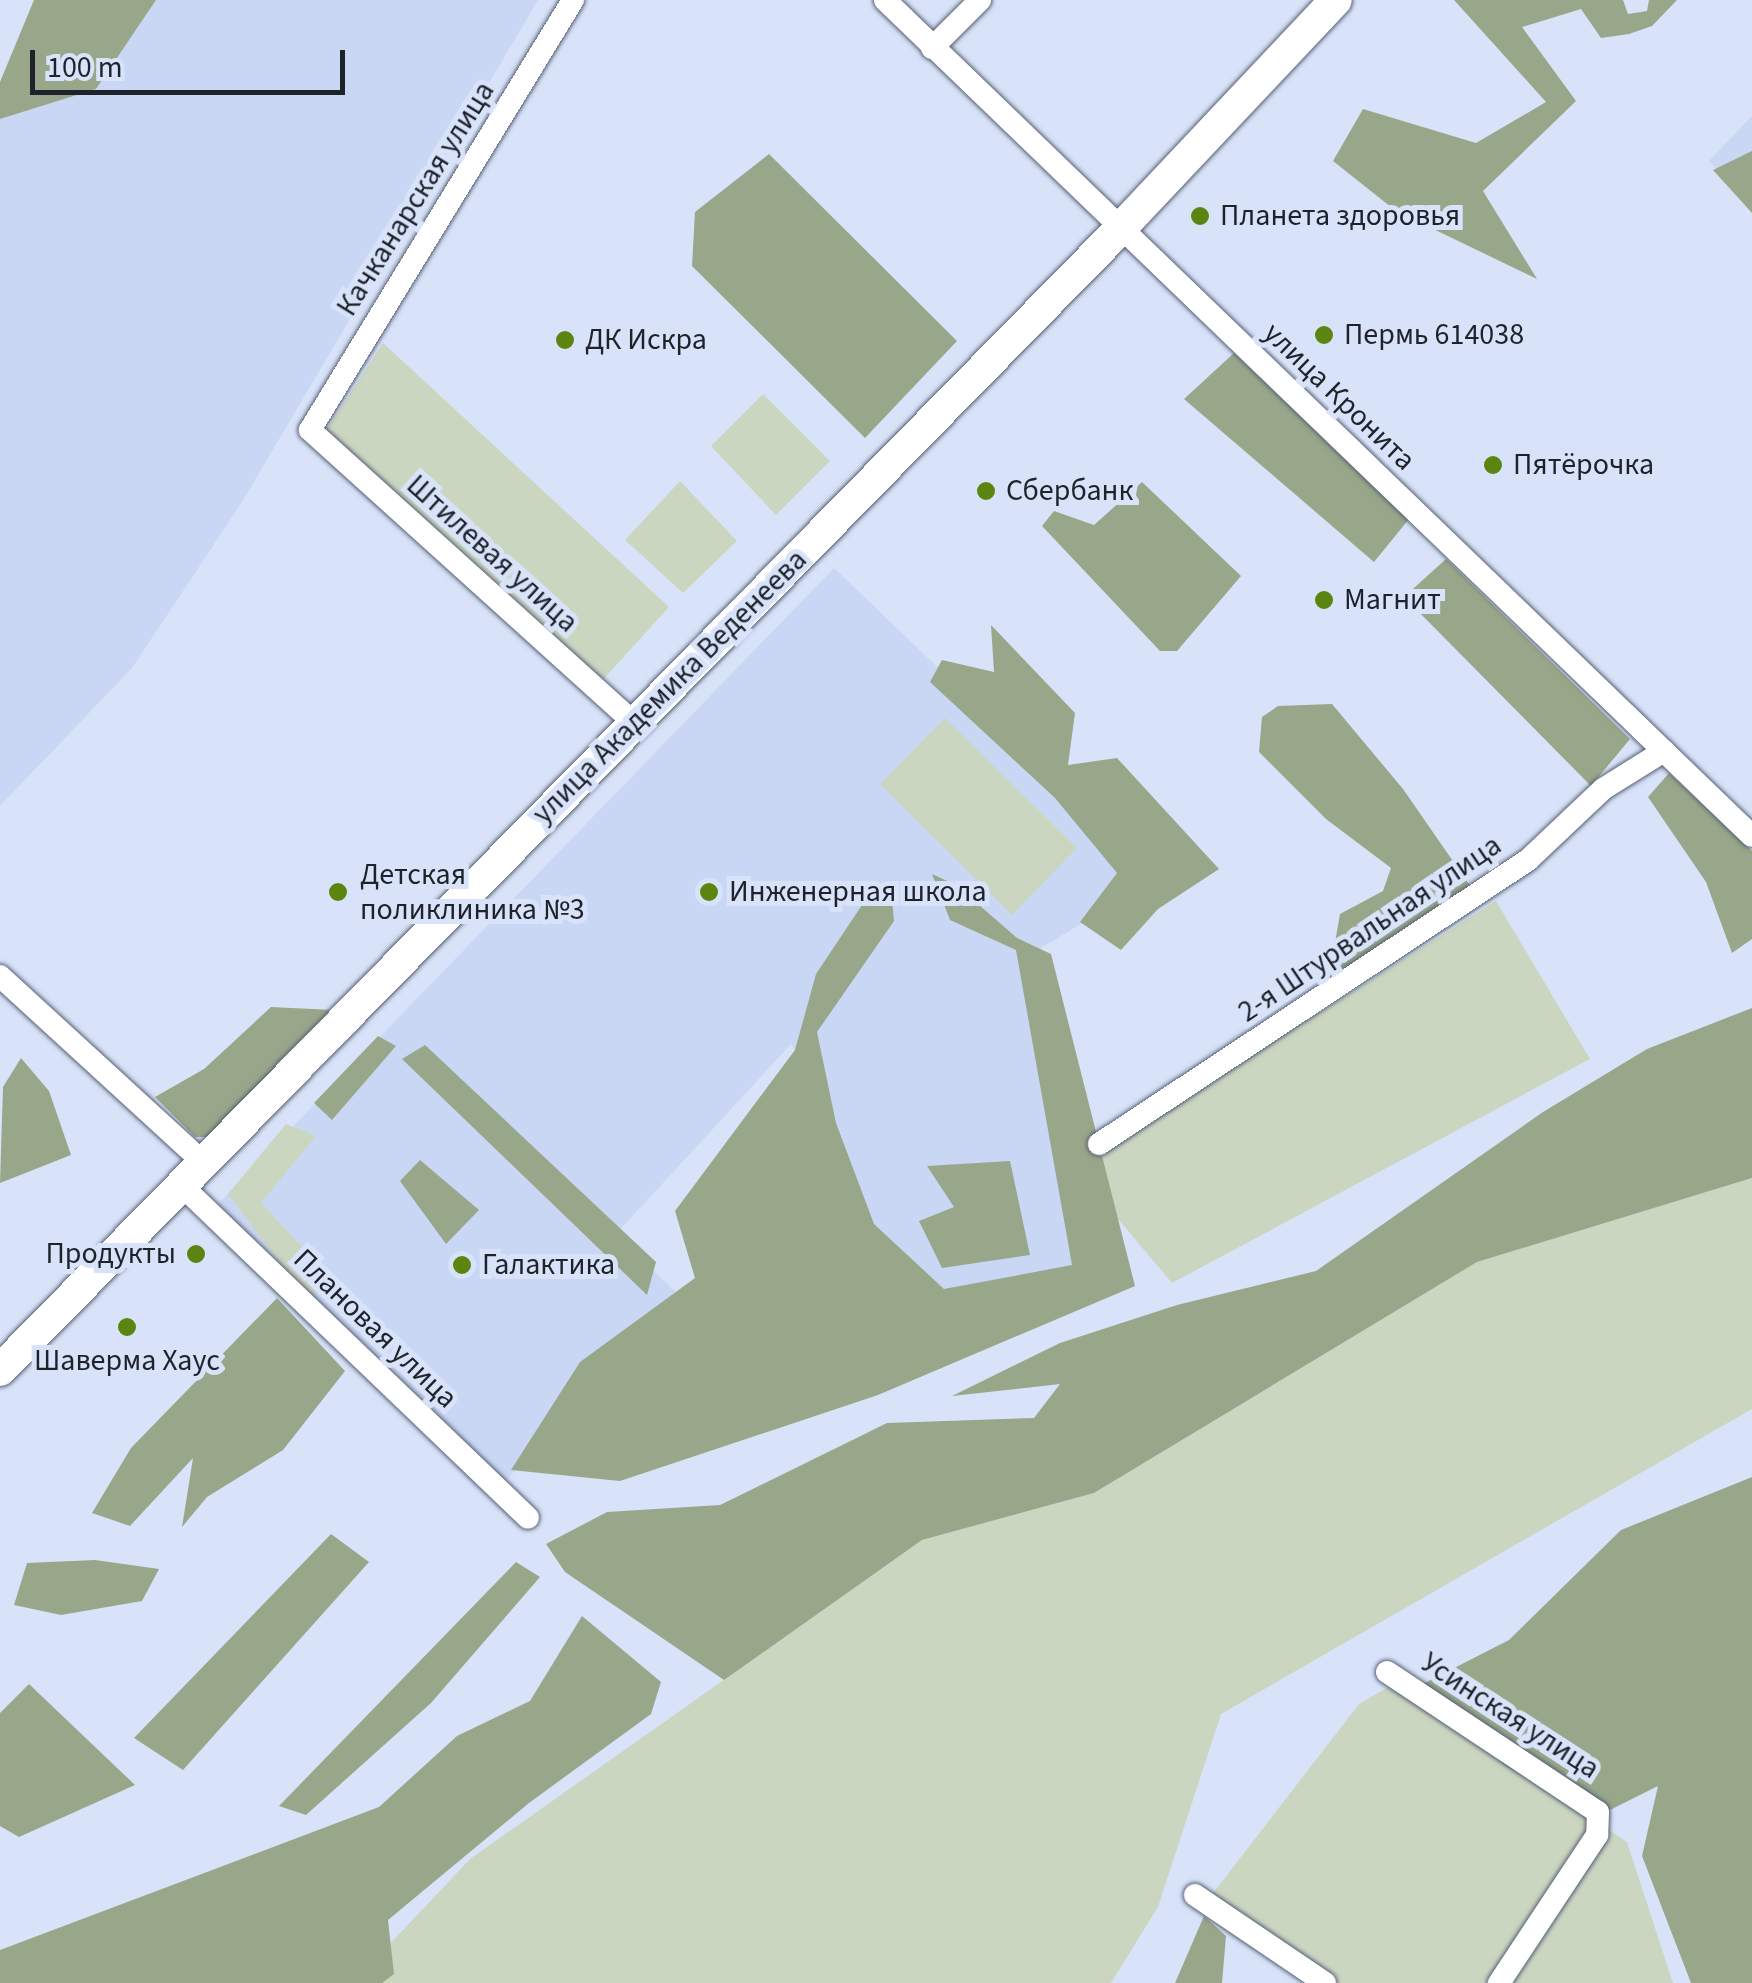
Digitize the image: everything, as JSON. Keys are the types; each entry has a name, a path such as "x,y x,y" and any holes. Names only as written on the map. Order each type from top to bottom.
{"street":[{"name":"Качканарская улица","path":"310,430 573,0"},
{"name":"улица Кронита","path":"885,0 1752,836"},
{"path":"932,48 980,0"},
{"name":"улица Академика Веденеева","path":"0,1370 1122,228 1336,0"},
{"name":"Штилевая улица","path":"310,430 634,724"},
{"name":"2-я Штурвальная улица","path":"1099,1144 1528,860 1603,789 1664,752"},
{"name":"Плановая улица","path":"5,988 191,1172 528,1518"},
{"name":"Усинская улица","path":"1387,1672 1598,1812 1597,1835 1498,1983"},
{"path":"1195,1895 1324,1983"}],"shaded area":[{"path":"156,0 538,0 242,502 132,668 0,806 0,119 96,89"},
{"path":"1752,116 1752,203 1709,161"},
{"path":"834,568 1141,862 1092,917 1020,961 1096,1277 892,1375 792,1043 616,1234 680,1296 505,1481 215,1207"}],"green space":[{"path":"34,0 156,0 96,89 0,119 0,82"},
{"path":"1454,0 1623,0 1628,14 1647,11 1649,0 1677,0 1652,26 1629,34 1601,38 1581,9 1522,27 1576,101 1483,191 1537,279 1396,211 1333,161 1363,109 1476,143 1546,102"},
{"path":"1752,151 1752,213 1713,170"},
{"path":"769,154 957,341 865,438 692,266 695,212"},
{"path":"383,343 669,607 599,684 324,434"},
{"path":"1234,353 1409,519 1374,562 1184,399"},
{"path":"763,394 830,461 776,515 711,446"},
{"path":"680,481 737,541 683,593 625,540"},
{"path":"1142,482 1241,576 1177,651 1160,651 1042,526 1054,511 1094,525"},
{"path":"1446,559 1630,739 1591,786 1404,597"},
{"path":"991,625 1075,713 1068,765 1117,758 1219,869 1158,909 1121,950 1080,922 1117,873 1055,798 930,682 942,660 994,672"},
{"path":"1332,704 1403,789 1482,903 1349,975 1310,968 1334,948 1340,914 1383,891 1391,868 1326,819 1259,752 1262,717 1278,706"},
{"path":"945,718 1077,848 1012,915 880,784"},
{"path":"1669,773 1752,851 1752,939 1732,953 1706,882 1648,797"},
{"path":"932,874 956,885 1017,938 1051,954 1135,1286 878,1395 620,1481 511,1470 580,1362 695,1278 675,1211 795,1050 816,974 876,884 892,900 894,921 817,1032 836,1123 874,1224 944,1289 1072,1265 1016,950 950,920"},
{"path":"1496,901 1590,1059 1172,1283 1075,1168"},
{"path":"271,1007 333,1010 227,1137 195,1137 155,1097 204,1069"},
{"path":"1752,1008 1752,1178 1477,1262 1094,1493 922,1540 724,1680 565,1572 546,1544 607,1512 720,1505 887,1423 1034,1418 1060,1384 952,1396 1060,1343 1177,1305 1316,1271 1543,1112 1647,1049"},
{"path":"378,1036 396,1046 332,1120 314,1103"},
{"path":"425,1045 656,1262 647,1295 402,1059"},
{"path":"21,1058 49,1091 71,1155 0,1183 3,1087"},
{"path":"286,1124 316,1136 261,1203 332,1279 308,1300 228,1194"},
{"path":"420,1160 479,1210 446,1244 400,1181"},
{"path":"1010,1161 1030,1255 942,1268 919,1221 954,1207 927,1166"},
{"path":"1752,1178 1752,1409 1221,1714 1158,1907 1111,1983 353,1983 470,1859 922,1540 1094,1493 1477,1262"},
{"path":"277,1298 345,1371 283,1450 207,1497 182,1527 193,1458 130,1526 92,1513 131,1448"},
{"path":"1752,1477 1752,1983 1691,1983 1642,1856 1658,1786 1600,1815 1587,1813 1504,1765 1419,1686 1509,1640 1621,1530"},
{"path":"331,1534 369,1562 183,1770 134,1738"},
{"path":"95,1560 159,1569 142,1601 61,1615 14,1605 27,1563"},
{"path":"516,1562 540,1577 431,1703 306,1815 279,1806"},
{"path":"582,1616 661,1682 651,1714 529,1803 388,1920 394,1974 382,1983 0,1983 0,1950 379,1807 457,1736 530,1701"},
{"path":"29,1684 135,1785 19,1837 0,1826 0,1713"},
{"path":"1390,1686 1627,1842 1673,1983 1337,1983 1210,1897 1359,1704"},
{"path":"1204,1916 1226,1936 1222,1983 1175,1983"}],"place":[{"name":"Планета здоровья","path":"1200,216"},
{"name":"Пермь 614038","path":"1324,335"},
{"name":"ДК Искра","path":"565,340"},
{"name":"Пятёрочка","path":"1493,465"},
{"name":"Сбербанк","path":"986,491"},
{"name":"Магнит","path":"1324,600"},
{"name":"Детская поликлиника №3","path":"338,892"},
{"name":"Инженерная школа","path":"709,892"},
{"name":"Продукты","path":"196,1254"},
{"name":"Галактика","path":"462,1265"},
{"name":"Шаверма Хаус","path":"127,1327"}]}
